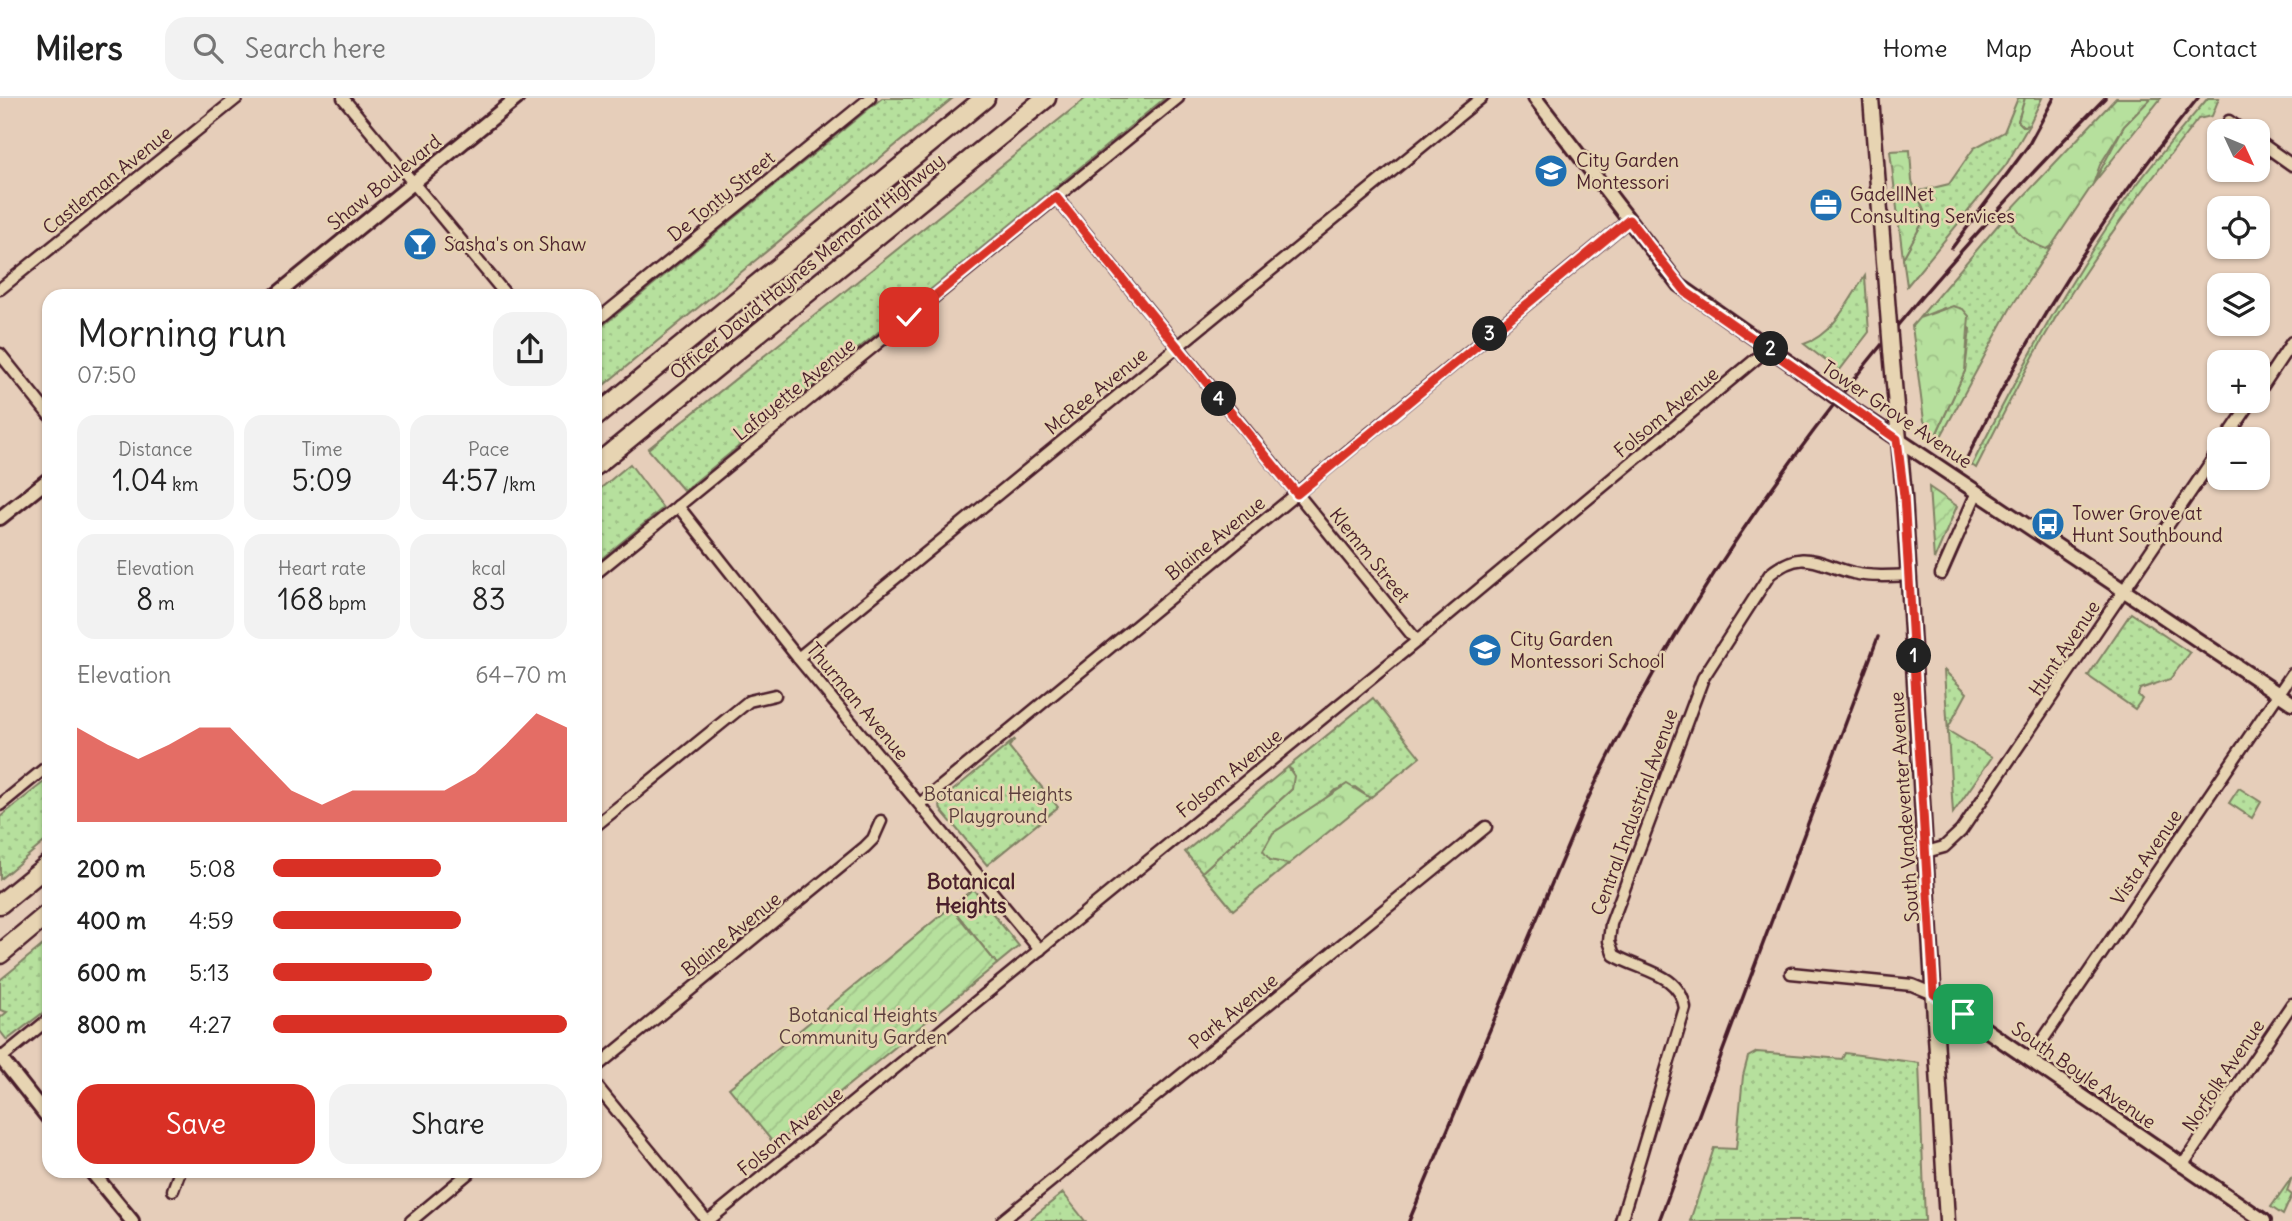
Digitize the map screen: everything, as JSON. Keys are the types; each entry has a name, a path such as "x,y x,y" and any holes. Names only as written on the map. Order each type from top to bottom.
{"highway":[{"name":"Officer David Haynes Memorial Highway","path":"602,410 985,98"},
{"name":"Officer David Haynes Memorial Highway","path":"602,460 1046,98"},
{"path":"0,904 42,870"},
{"path":"0,954 42,920"}],"main road":[{"name":"South Vandeventer Avenue","path":"1871,98 1909,575 1947,1221"}],"street":[{"name":"Castleman Avenue","path":"0,289 237,98"},
{"path":"343,98 501,289"},
{"name":"Shaw Boulevard","path":"284,289 517,98"},
{"name":"De Tonty Street","path":"602,316 870,98"},
{"name":"Lafayette Avenue","path":"602,567 1178,98"},
{"name":"McRee Avenue","path":"799,658 1481,98"},
{"name":"Tower Grove Avenue","path":"1535,98 1686,292 1848,406 2292,704"},
{"path":"2270,149 2292,165"},
{"name":"Klemm Street","path":"1056,197 1417,642"},
{"name":"Blaine Avenue","path":"921,803 1629,220"},
{"path":"2270,375 2292,342"},
{"name":"Folsom Avenue","path":"707,1221 1417,642 1769,348"},
{"path":"0,355 42,406"},
{"name":"Hunt Avenue","path":"1926,852 1944,847 1952,841 2207,468"},
{"path":"0,518 42,485"},
{"path":"1941,574 1977,492"},
{"name":"Thurman Avenue","path":"678,506 799,658 1040,950"},
{"name":"Central Industrial Avenue","path":"1621,1221 1685,1008 1683,995 1666,978 1614,955 1609,941 1611,924 1703,678 1770,574 1784,563 1803,558 1874,577 1909,575"},
{"name":"Vista Avenue","path":"2029,1060 2292,674"},
{"path":"602,820 749,701 775,695"},
{"path":"0,805 42,771"},
{"name":"Blaine Avenue","path":"602,1062 865,847 873,839 881,821"},
{"name":"Park Avenue","path":"1002,1221 1486,827"},
{"name":"South Boyle Avenue","path":"1791,973 1912,985 1934,994 2264,1221"},
{"name":"Norfolk Avenue","path":"2182,1166 2292,1004"},
{"path":"42,1025 0,1058 42,1110"},
{"path":"602,1093 707,1221"},
{"path":"97,1178 132,1221"},
{"path":"173,1190 177,1178"},
{"path":"411,1221 463,1178"}],"green space":[{"path":"882,98 953,98 602,387 602,326"},
{"path":"1086,98 1165,98 684,491 648,449"},
{"path":"2018,98 2025,98 2018,121 2023,126 2029,125 2006,165 1907,286 1903,258 1926,216 1916,192 1949,184 1974,148 2004,132"},
{"path":"2025,98 2042,98 2029,125 2023,126 2018,121"},
{"path":"2116,98 2151,98 2124,126 2100,165 2093,184 2052,245 2046,249 2026,239 2017,231 2009,212"},
{"path":"2151,98 2161,98 2093,184 2124,126"},
{"path":"2208,98 2219,98 2212,116 2198,119 2091,263 2036,351 1976,468 1972,465 2008,396 2045,328 2105,230 2166,147"},
{"path":"1910,150 1912,181 1926,216 1903,258 1890,151"},
{"path":"2009,212 2012,224 2046,249 2052,245 2010,309 1939,440 1935,437 1965,371 1970,329 1944,308 1919,318"},
{"path":"1865,276 1869,332 1839,371 1804,344 1824,333 1832,325"},
{"path":"1953,306 1963,309 1969,316 1965,371 1935,437 1924,421 1912,326 1919,318"},
{"path":"630,464 663,508 602,558 602,487"},
{"path":"1929,487 1957,506 1934,560"},
{"path":"2131,613 2190,653 2170,679 2140,689 2138,695 2142,699 2135,709 2088,676"},
{"path":"1944,670 1967,693 1948,729"},
{"path":"1373,698 1420,757 1370,798 1355,787 1335,790 1316,807 1298,816 1271,860 1289,864 1233,910 1202,872 1292,789 1292,770 1288,767"},
{"path":"1948,730 1992,757 1953,813"},
{"name":"Botanical Heights Playground","path":"1015,739 1009,747 1058,807 987,865 941,810 939,802"},
{"path":"1288,767 1294,776 1292,789 1202,872 1185,852"},
{"path":"42,784 42,844 0,879 0,817"},
{"path":"1347,784 1370,798 1289,864 1270,860 1263,851 1273,833"},
{"path":"2239,788 2261,802 2252,818 2229,803"},
{"path":"973,889 1019,946 997,964 951,907"},
{"name":"Botanical Heights Community Garden","path":"951,907 997,964 775,1145 729,1088"},
{"path":"42,946 42,1013 7,1040 0,1031 0,1018 7,1012 0,1010 0,980"},
{"path":"1757,1052 1842,1059 1845,1053 1919,1063 1925,1221 1690,1221 1714,1148 1736,1149 1743,1076 1748,1057"},
{"path":"2292,1177 2287,1191 2292,1195 2283,1215 2271,1207"},
{"path":"1063,1193 1085,1221 1028,1221"}],"railway":[{"path":"1952,248 2028,146 2054,98"},
{"path":"1409,1221 1585,805 1635,707 1690,612 1750,519 1883,343 1954,259 2105,98"},
{"path":"1966,460 2016,363 2071,272 2131,184 2198,98"},
{"path":"1659,1221 1878,637"}],"place":[{"name":"City Garden Montessori","path":"1551,171"},
{"name":"GadellNet Consulting Services","path":"1826,205"},
{"name":"Sasha's on Shaw","path":"420,244"},
{"name":"Tower Grove at Hunt Southbound","path":"2048,524"},
{"name":"City Garden Montessori School","path":"1485,650"}],"district":[{"name":"Botanical Heights","path":"971,894"}],"route":[{"path":"909,317 1056,197 1297,494 1629,220 1686,292 1897,439 1904,496 1934,994 1963,1014"}]}
